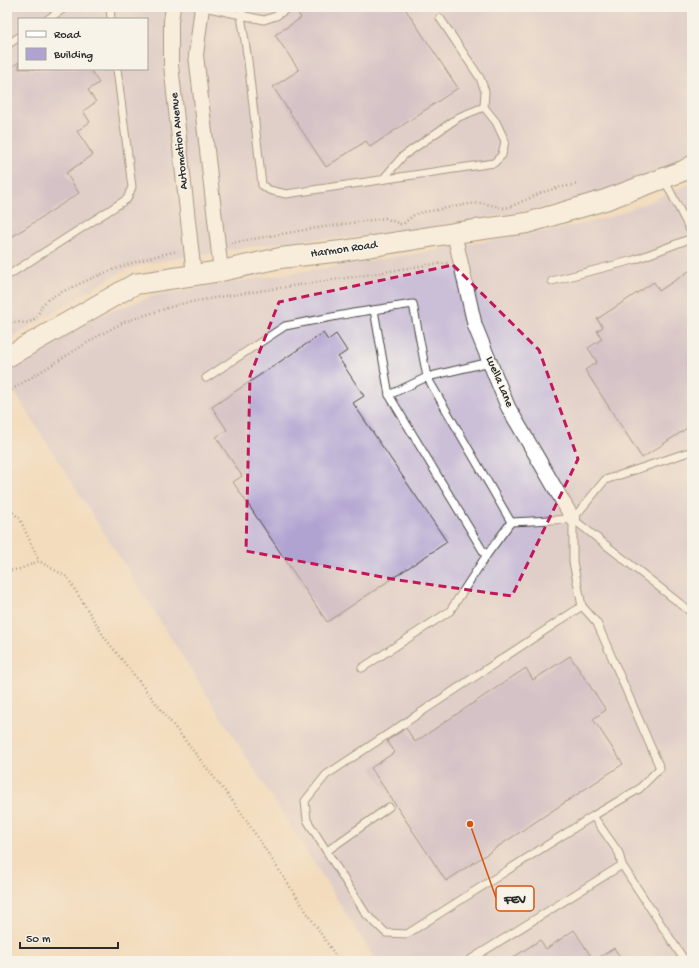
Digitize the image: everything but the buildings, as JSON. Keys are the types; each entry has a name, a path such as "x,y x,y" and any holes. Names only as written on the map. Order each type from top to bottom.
{"street":[{"name":"Automation Avenue","path":"173,7 171,21 171,65 194,275"},
{"path":"203,7 196,54 221,271"},
{"name":"Harmon Road","path":"7,357 135,284 221,271 280,258 342,251 527,223 605,200 683,171 692,166"},
{"name":"Luella Lane","path":"454,233 475,326 508,407 573,519"}],"lane":[{"path":"50,18 66,7"},
{"path":"110,7 111,18"},
{"path":"203,7 264,20 276,16 289,7"},
{"path":"243,7 242,15 262,185 269,190 286,194 494,163 502,155 505,141 496,122 484,107 485,91 480,78 440,18"},
{"path":"7,45 18,39"},
{"path":"7,276 127,199 132,187 118,70"},
{"path":"383,180 403,156 459,117 484,107"},
{"path":"664,178 692,234"},
{"path":"552,281 634,260 692,238"},
{"path":"206,378 285,326 353,313 413,304 427,377 511,522"},
{"path":"374,310 390,394 486,556"},
{"path":"390,394 427,377 490,362"},
{"path":"582,606 326,775 305,801 307,820 366,914 386,933 407,934 593,816 639,789 660,768 598,623 582,606 573,562 573,519 605,480 692,451"},
{"path":"511,522 573,519 692,613"},
{"path":"362,668 450,611 486,556 511,522"},
{"path":"327,851 389,807"},
{"path":"593,816 619,853 622,865 685,961"},
{"path":"468,961 622,865"}],"path":[{"path":"8,392 98,336 124,322 180,304 428,264 452,263 460,261"},
{"path":"7,507 20,519 39,560 67,577 105,638 238,808 339,961"},
{"path":"7,570 20,569 39,560"}],"highlighted area":[{"path":"453,265 539,350 578,459 512,596 398,580 246,551 250,376 279,302"}],"shaded area":[{"path":"7,7 692,7 692,155 672,166 601,196 536,209 405,231 347,238 279,242 148,263 119,273 7,340"},
{"path":"692,183 692,961 376,961 7,380 7,371 62,335 96,317 153,296 415,254 580,225 613,216"}],"place":[{"name":"FEV","path":"470,824"}]}
